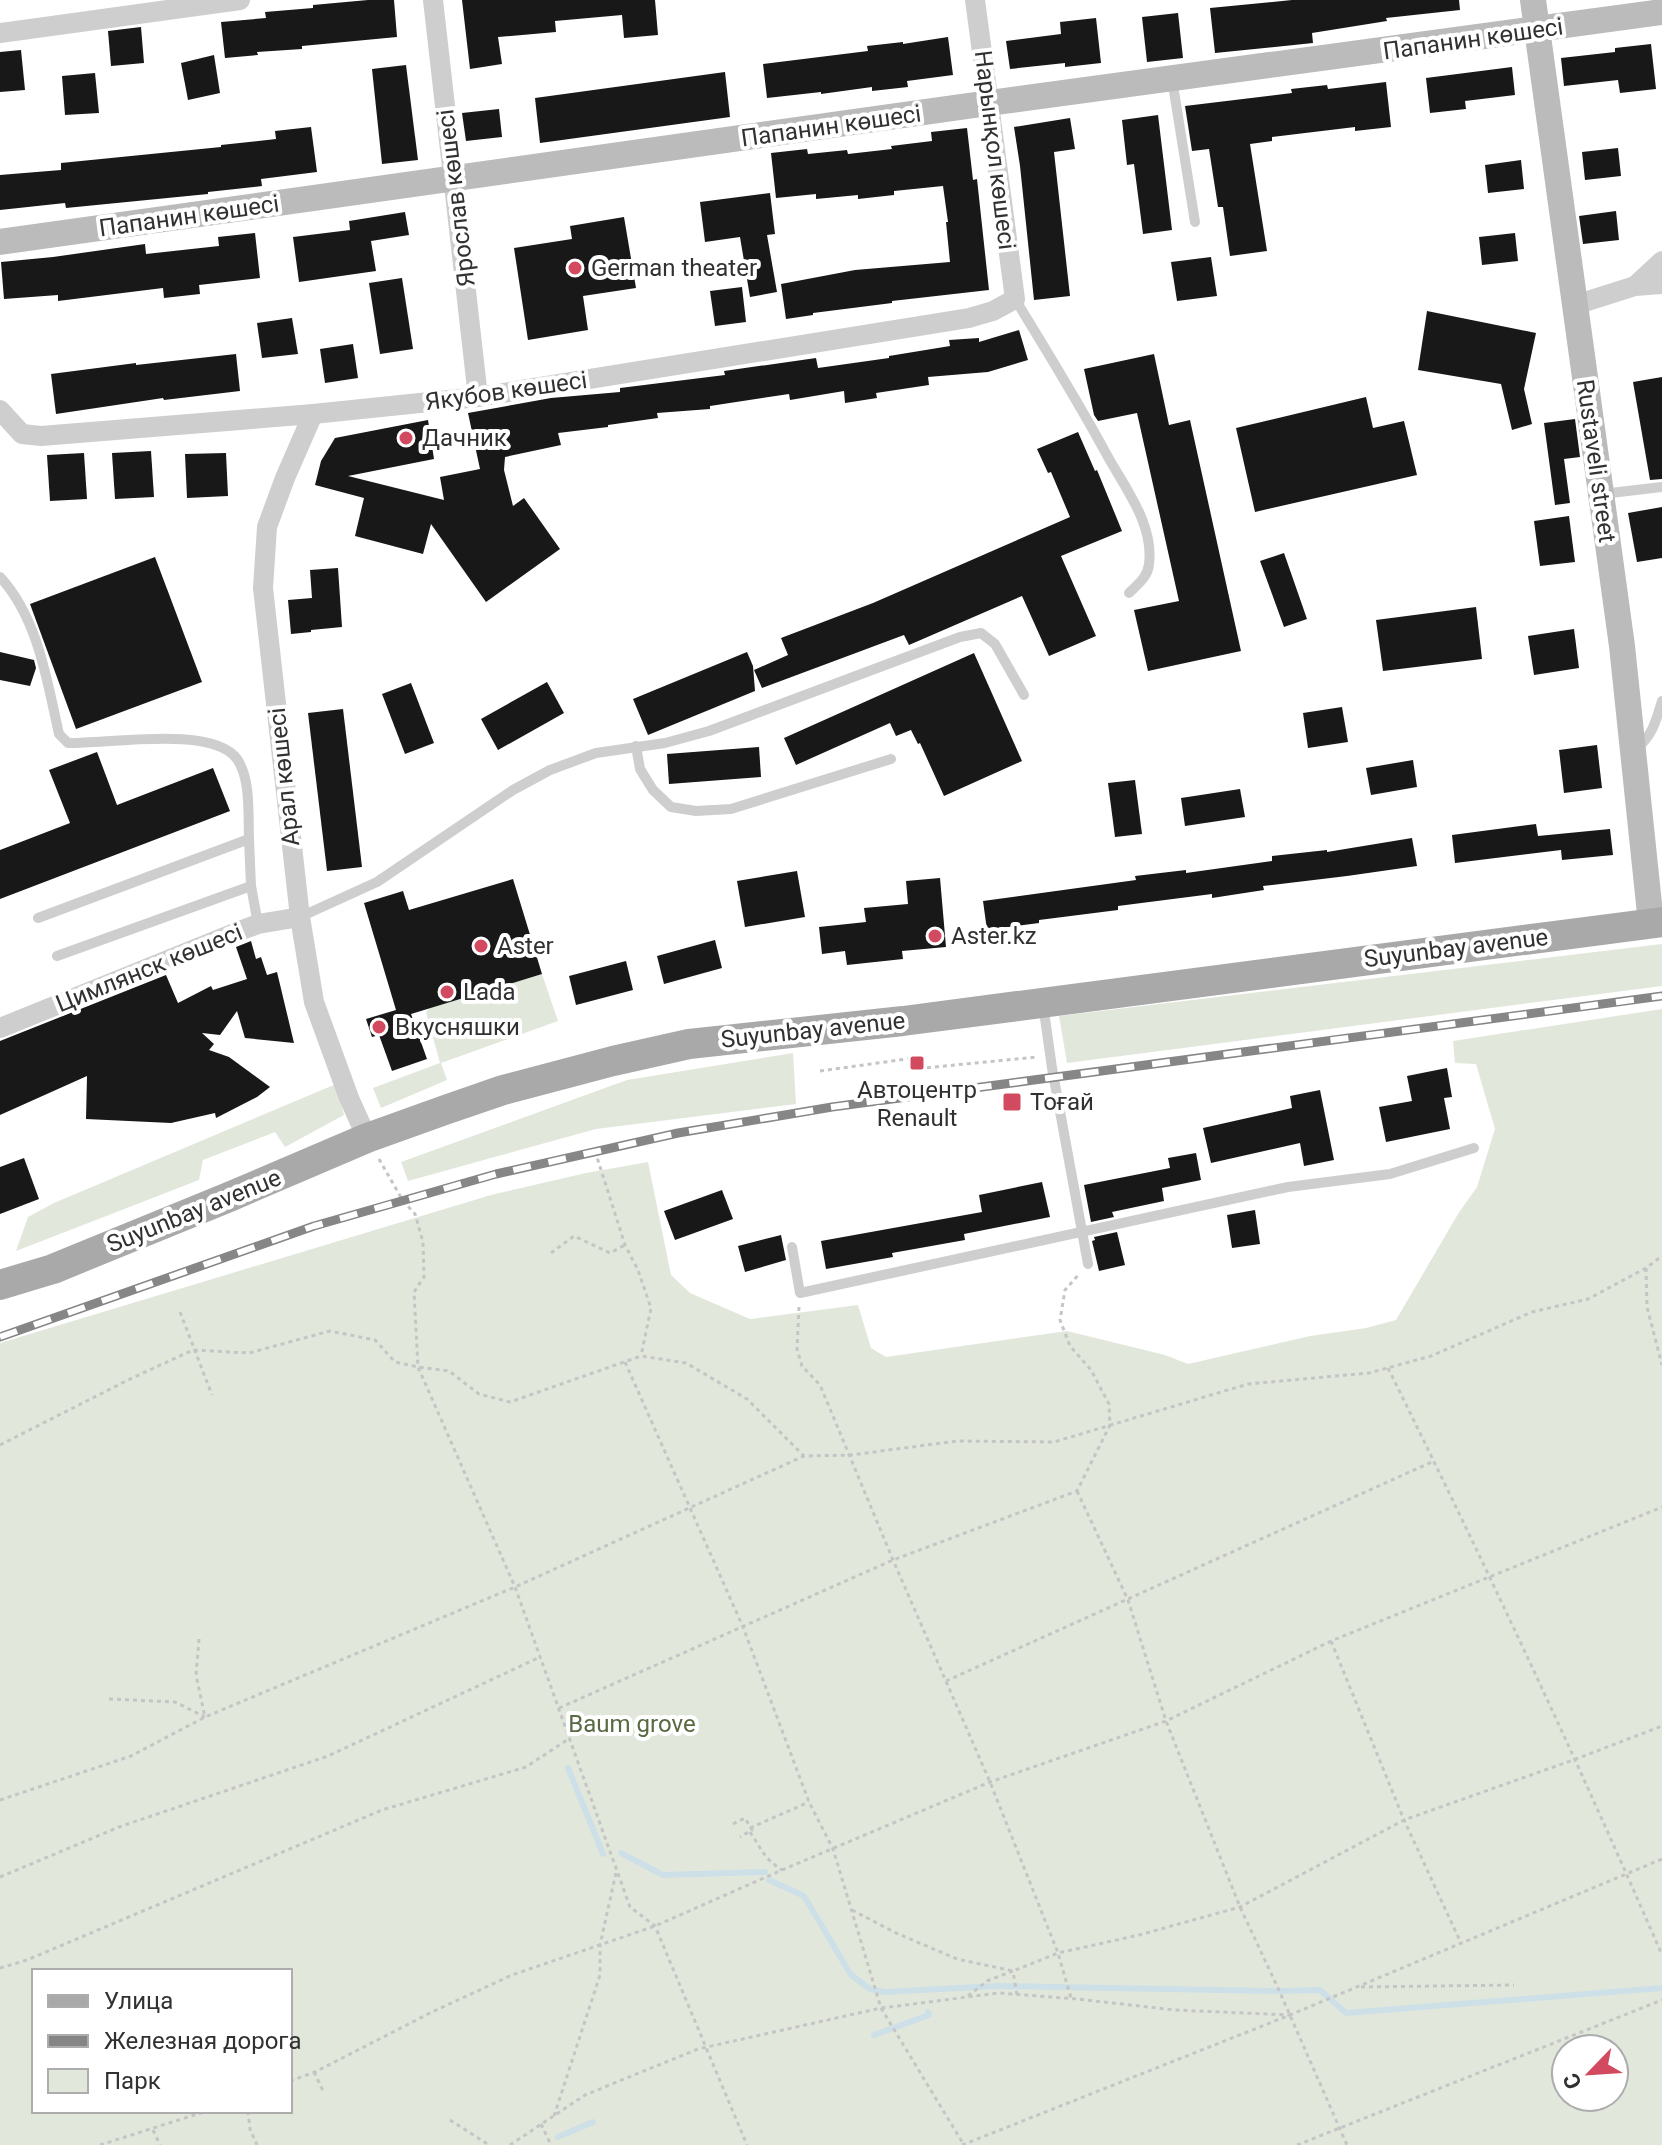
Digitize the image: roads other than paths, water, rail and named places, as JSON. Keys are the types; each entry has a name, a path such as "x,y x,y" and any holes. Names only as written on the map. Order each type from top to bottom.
{"main road":[{"name":"Rustaveli street","path":"1533,0 1657,922"},
{"name":"Папанин көшесі","path":"0,242 1662,12"},
{"name":"Suyunbay avenue","path":"0,1285 53,1269 367,1138 503,1090 689,1044 903,1021 1657,922"}],"street":[{"path":"0,33 240,0"},
{"name":"Ярослав көшесі","path":"433,0 478,397"},
{"name":"Нарынқол көшесі","path":"975,0 1015,299"},
{"path":"1635,286 1662,261"},
{"path":"1575,305 1635,286 1662,284"},
{"name":"Якубов көшесі","path":"0,410 22,434 41,436 478,397 969,318 993,311 1015,299"},
{"name":"Арал көшесі","path":"313,414 267,527 263,588 300,917 314,1002 367,1138"},
{"name":"Цимлянск көшесі","path":"0,1028 258,924 300,917"}],"lane":[{"path":"1172,79 1195,222"},
{"path":"1015,299 1077,399 1140,513 1147,536 1149,568 1146,577 1129,593"},
{"path":"1600,494 1662,487"},
{"path":"0,577 22,609 38,648 59,734 68,743 181,738 223,747 237,759 246,784 251,886 258,924"},
{"path":"300,917 377,882 513,790 550,770 596,753 665,743 709,731 960,637 981,633 995,644 1024,695"},
{"path":"1633,752 1654,729 1662,701"},
{"path":"636,746 640,769 653,790 671,807 696,811 731,809 891,759"},
{"path":"38,918 249,839"},
{"path":"57,956 251,886"},
{"path":"1043,1002 1088,1264"},
{"path":"792,1247 800,1293 1288,1187 1390,1174 1474,1148"}],"waterway":[{"path":"568,1768 603,1854"},
{"path":"621,1853 663,1875 765,1872"},
{"path":"769,1880 804,1896 851,1975 870,1989 885,1992 997,1986 1320,1990 1346,2013 1662,1988"},
{"path":"874,2035 929,2015 928,2012"},
{"path":"558,2137 593,2122"}],"railway":[{"path":"0,1337 314,1226 496,1174 678,1133 832,1107 1662,996"}],"place":[{"name":"German theater","path":"575,268"},
{"name":"Дачник","path":"406,438"},
{"name":"Aster.kz","path":"935,936"},
{"name":"Aster","path":"481,946"},
{"name":"Lada","path":"447,992"},
{"name":"Вкусняшки","path":"379,1027"},
{"name":"Автоцентр Renault","path":"917,1063"},
{"name":"Тоғай","path":"1012,1102"}],"park label":[{"name":"Baum grove","path":"632,1724"}]}
